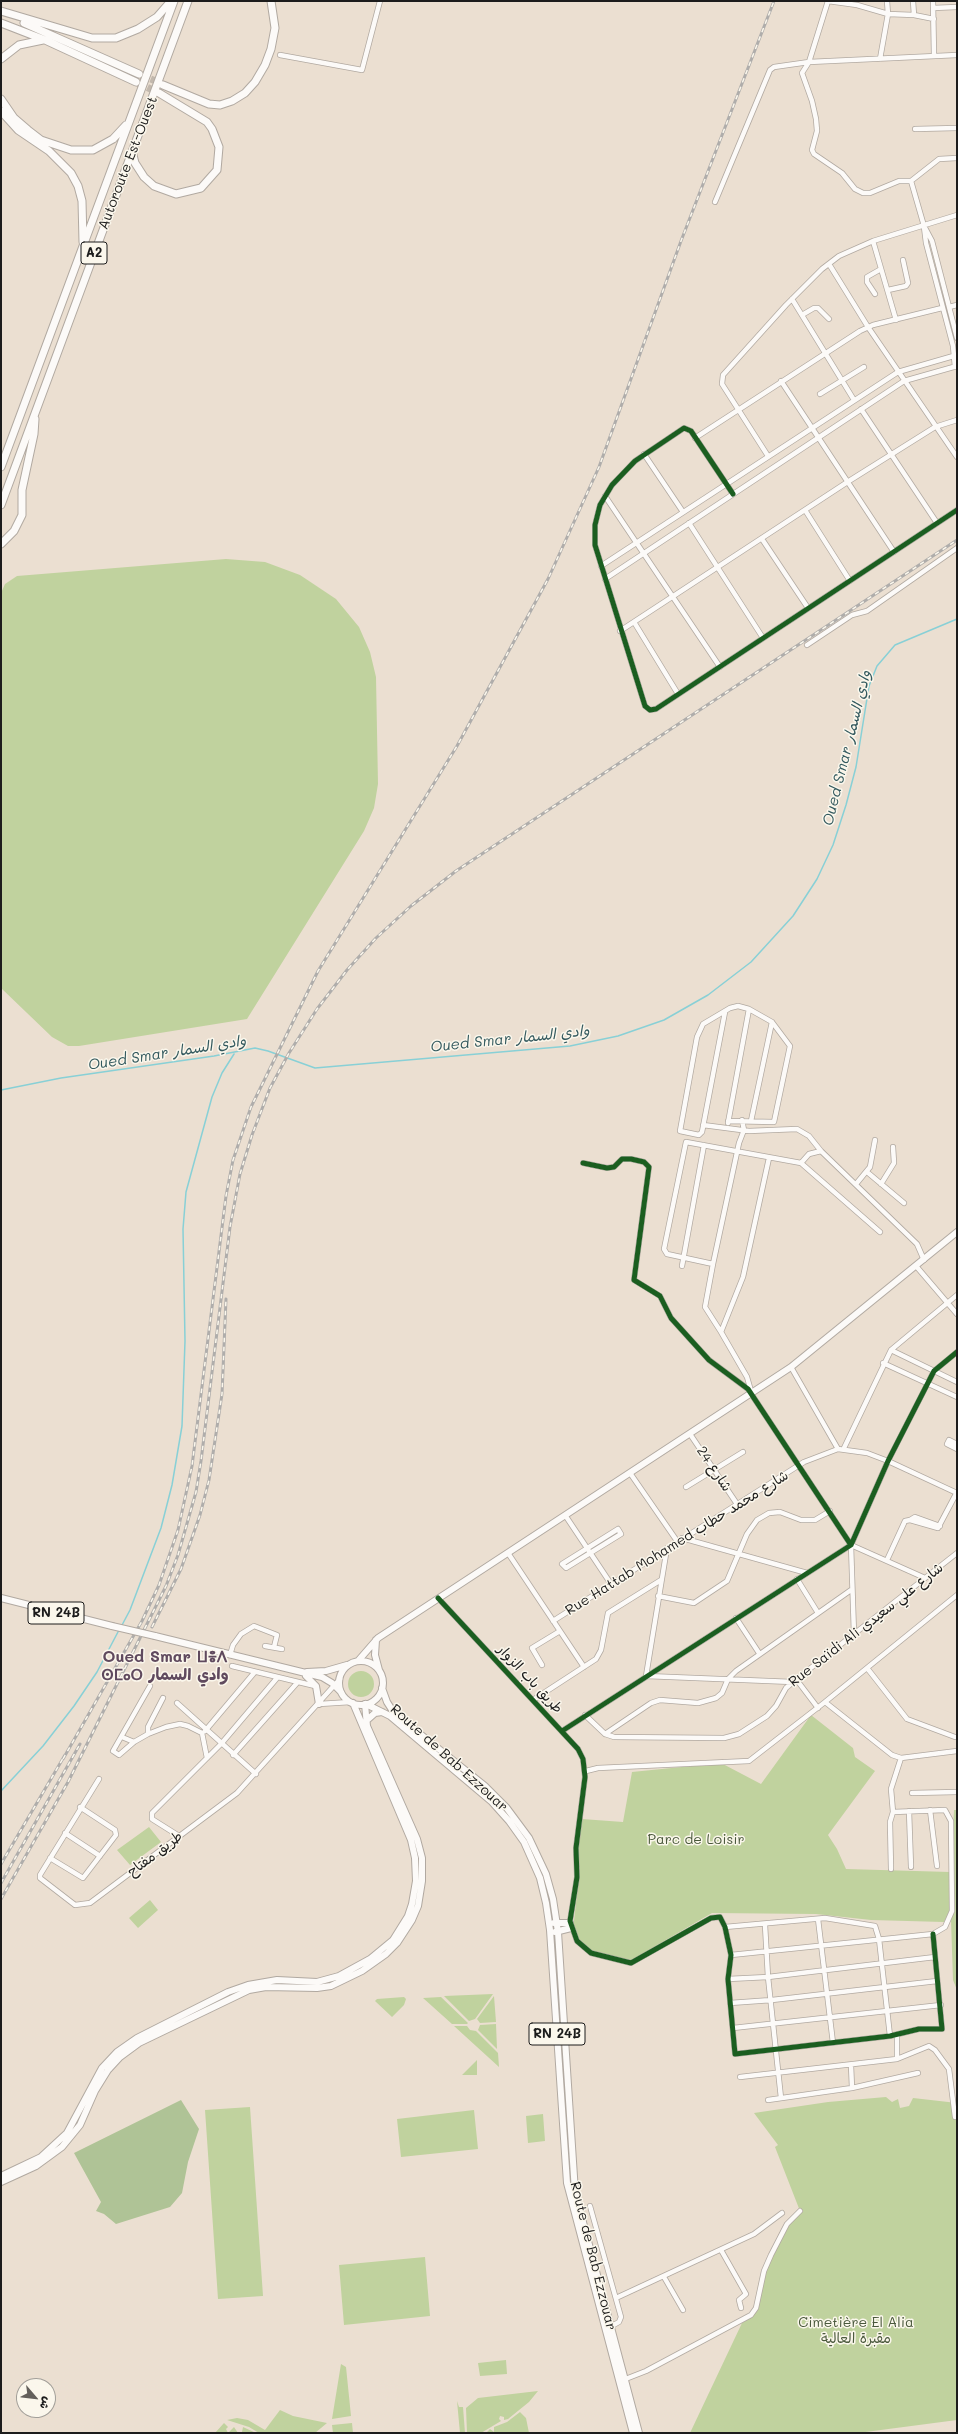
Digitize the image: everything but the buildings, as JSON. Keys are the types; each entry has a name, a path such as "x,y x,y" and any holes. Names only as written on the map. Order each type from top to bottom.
{"highway":[{"path":"1,11 92,38 116,38 138,29 151,21 173,1"},
{"name":"Autoroute Est-Ouest","path":"1,467 173,1"},
{"name":"Autoroute Est-Ouest","path":"1,505 188,1"},
{"path":"163,85 209,104 220,105 232,101 244,93 255,82 265,65 271,49 275,28 271,1"},
{"path":"1,16 39,29 139,74"},
{"path":"1,23 45,40 136,82"},
{"path":"1,60 10,49 19,45 45,40"},
{"path":"132,151 135,163 144,177 154,186 176,194 201,188 212,178 217,170 219,147 212,129 206,122 159,93"},
{"path":"1,99 14,118 28,130 42,140 71,150 93,150 113,139 130,120"},
{"path":"1,111 18,130 49,151 72,173 78,186 82,201 83,248"},
{"path":"1,544 14,531 22,515 22,490 35,431 34,415"}],"main road":[{"path":"341,1692 340,1679 342,1672 355,1662 376,1640 791,1368 957,1232"},
{"name":"RN 24B","path":"1,1598 230,1655"},
{"path":"352,1703 365,1704 376,1698 382,1688 375,1655 376,1640"},
{"path":"1,2176 41,2157 67,2134 102,2068 117,2052 137,2038 228,1992 248,1985 277,1980 317,1982 339,1976 370,1959 393,1940 408,1916 416,1882 415,1858 411,1840 352,1703 334,1685 322,1677 230,1655"},
{"path":"300,1672 326,1671 355,1662 370,1663 379,1671"},
{"path":"300,1672 316,1686 319,1704"},
{"name":"Route de Bab Ezzouar","path":"382,1688 387,1702 394,1713 476,1778 514,1817 536,1850 550,1886 558,1932 573,2181 580,2215 610,2327 632,2419 633,2433"},
{"path":"1,2182 36,2166 62,2147 80,2125 95,2091 108,2070 120,2057 139,2043 249,1990 266,1987 317,1988 331,1986 362,1971 386,1954 397,1943 405,1932 418,1906 422,1881 422,1858 417,1839 366,1721 365,1704"},
{"name":"Route de Bab Ezzouar","path":"365,1704 382,1712 478,1789 510,1821 530,1854 544,1890 549,1928 567,2183 576,2223 622,2380"},
{"path":"366,1721 374,1713 382,1712"},
{"path":"471,1784 476,1778"},
{"path":"478,1789 485,1786"},
{"path":"557,1922 571,1926 558,1932 549,1928 557,1922"},
{"name":"Route de Bab Ezzouar","path":"632,2419 640,2433"}],"street":[{"path":"280,55 362,70 380,1"},
{"path":"934,19 914,15 888,14 857,3 828,1 809,62 802,73 816,120 817,131 812,150 814,154 842,173 855,189 863,193 870,193 899,181 911,181 939,159 957,158"},
{"path":"880,59 888,14 887,1"},
{"path":"913,1 914,15"},
{"path":"933,1 934,56"},
{"path":"946,1 946,7"},
{"path":"933,8 957,7"},
{"path":"715,202 770,70 774,67 809,62 957,55"},
{"path":"915,129 957,128"},
{"path":"911,181 924,226 932,241 957,338"},
{"path":"768,456 722,384 722,377 792,299 829,264 850,250 873,241 957,216"},
{"path":"605,579 904,381 956,367 955,355 925,240 924,226"},
{"path":"873,241 896,320"},
{"path":"888,290 906,286 908,283 903,260"},
{"path":"829,264 868,327 957,457"},
{"path":"875,294 867,282 867,277 881,269"},
{"path":"792,299 854,400"},
{"path":"695,438 825,353 868,327 957,305"},
{"path":"802,315 814,308 818,308 829,319"},
{"path":"601,566 898,372 955,355"},
{"path":"820,394 842,379 864,367"},
{"path":"781,382 820,437 894,552"},
{"path":"861,409 937,523"},
{"path":"620,631 890,454 936,427 957,420"},
{"path":"733,494 689,429 681,428 644,454 627,469 605,496 595,525 595,545 620,631 647,708 656,709 957,510"},
{"path":"644,454 683,512"},
{"path":"605,496 674,596 720,667"},
{"path":"805,510 850,580"},
{"path":"689,523 763,638"},
{"path":"762,539 808,608"},
{"path":"807,645 852,615 868,611 957,548"},
{"path":"634,622 678,694"},
{"path":"725,1012 702,1132 699,1135 680,1131 699,1030 703,1024 730,1008 738,1006 749,1009 772,1022 790,1046 774,1122 742,1120 728,1121"},
{"path":"727,1128 749,1009"},
{"path":"751,1121 772,1022"},
{"path":"742,1120 744,1130 713,1264 705,1307 745,1372 751,1393"},
{"path":"703,1125 744,1130 797,1129 809,1136 821,1151 917,1244 924,1260"},
{"path":"856,1184 867,1172 872,1161 875,1140"},
{"path":"713,1264 683,1256 667,1254 664,1249 684,1144 689,1142 801,1164 880,1232"},
{"path":"682,1266 704,1145"},
{"path":"881,1184 894,1163 893,1147"},
{"path":"801,1164 809,1154 821,1151"},
{"path":"721,1332 743,1277 769,1158"},
{"path":"583,1163 607,1168 614,1167 622,1159 631,1159 644,1162 649,1167 634,1280 656,1292 671,1318 709,1360 746,1387 751,1393 851,1545 925,1578"},
{"path":"867,1172 904,1203"},
{"path":"916,1266 957,1314"},
{"path":"841,1449 891,1350 957,1295"},
{"path":"891,1350 957,1382"},
{"path":"854,1634 851,1590 851,1545 888,1461 934,1371 957,1352"},
{"path":"884,1362 957,1397"},
{"path":"791,1368 841,1449 888,1461 957,1493 937,1529 910,1520 904,1523 887,1560"},
{"name":"شارع 24","path":"690,1434 737,1504"},
{"path":"957,1444 949,1440 947,1444 957,1449"},
{"name":"Rue Hattab Mohamed شارع محمد حطاب","path":"553,1621 677,1541 798,1466 841,1449"},
{"path":"686,1487 743,1452"},
{"path":"630,1474 677,1541"},
{"path":"658,1596 694,1604 727,1581 747,1534 757,1520 769,1513 780,1512 800,1520 815,1520 830,1511"},
{"path":"566,1515 611,1584"},
{"path":"618,1529 621,1534 566,1568 562,1564 588,1548 618,1529"},
{"path":"682,1538 807,1573"},
{"path":"562,1731 851,1545"},
{"path":"646,1676 667,1548"},
{"path":"508,1553 584,1667"},
{"name":"Rue Saïdi Ali شارع علي سعيدي","path":"605,1734 633,1738 696,1739 724,1738 739,1734 766,1716 776,1706 786,1688 794,1680 957,1553"},
{"path":"797,1579 818,1613"},
{"path":"533,1700 596,1659 601,1650 608,1613 661,1580"},
{"path":"585,1715 605,1734 652,1703 660,1700 698,1703 709,1701 722,1693 728,1679 759,1653 851,1590"},
{"path":"586,1771 598,1768 749,1760 818,1708 957,1595"},
{"name":"طريق باب الزوار","path":"438,1598 562,1731 581,1754 586,1771 576,1848 577,1874 571,1926"},
{"path":"736,1618 759,1653"},
{"path":"230,1655 233,1645 241,1634 254,1626 277,1635 274,1647"},
{"path":"542,1665 532,1648 560,1631"},
{"path":"265,1646 282,1649"},
{"path":"232,1666 254,1673 316,1686"},
{"path":"867,1668 907,1719 955,1737"},
{"path":"202,1734 254,1673"},
{"path":"646,1676 794,1680 818,1708"},
{"path":"179,1836 152,1819 152,1814 221,1744 277,1678"},
{"name":"طريق مفتاح","path":"98,1779 50,1858 40,1878 67,1900 82,1905 90,1903 237,1793 256,1774 340,1679"},
{"path":"233,1755 297,1683"},
{"path":"150,1686 113,1751 119,1755 134,1742 148,1734 166,1727 180,1724 188,1726 202,1734 207,1758"},
{"path":"148,1734 148,1727 163,1698"},
{"path":"825,1702 892,1755 901,1758 957,1751"},
{"path":"177,1703 233,1755 256,1774"},
{"path":"319,1704 352,1703"},
{"path":"122,1736 134,1742"},
{"path":"891,1869 890,1822 893,1812 891,1789 901,1758"},
{"path":"912,1793 957,1792"},
{"path":"50,1858 83,1878 116,1832 80,1808"},
{"path":"930,1810 937,1866"},
{"path":"730,1955 933,1934 945,1927 952,1910 952,1846 949,1815 945,1810 893,1812"},
{"path":"909,1811 911,1867"},
{"path":"65,1833 100,1856"},
{"path":"571,1926 576,1941 586,1951 627,1964 636,1961 711,1918 720,1917 725,1927 730,1955 728,1979 735,2054 890,2036 919,2029 942,2030 941,2005 937,1981 933,1934"},
{"path":"725,1927 765,1925 818,1918 875,1926 879,1939 890,2036"},
{"path":"818,1918 834,2043"},
{"path":"765,1925 768,1951 768,1977 780,2074 781,2098"},
{"path":"728,1979 768,1977 935,1957"},
{"path":"730,2003 772,2000 937,1981"},
{"path":"733,2028 774,2025 941,2005"},
{"path":"897,2035 897,2059"},
{"path":"740,2077 780,2074 897,2059 929,2046 935,2050 949,2069 955,2117"},
{"path":"851,2065 852,2088"},
{"path":"768,2100 852,2088 918,2073"},
{"path":"590,2206 621,2319 610,2327"},
{"path":"622,2380 646,2371 754,2313 771,2255 787,2224 800,2211"},
{"path":"616,2298 754,2234 782,2213"},
{"path":"721,2250 746,2294 746,2296 740,2300 741,2308"},
{"path":"664,2277 683,2310"}],"green space":[{"path":"226,559 265,562 300,575 336,599 359,627 370,652 376,677 378,784 374,808 364,831 247,1019 79,1046 68,1046 52,1037 1,988 1,593 5,584 17,576"},
{"path":"361,1671 370,1675 374,1684 370,1693 361,1697 352,1693 348,1684 352,1675"},
{"name":"Parc de Loisir","path":"811,1715 853,1748 855,1757 875,1771 828,1835 837,1849 846,1869 950,1872 949,1912 944,1922 871,1920 816,1914 712,1913 630,1961 592,1952 582,1946 573,1929 580,1868 576,1863 582,1819 623,1822 632,1772 721,1763 761,1784"},
{"path":"954,1810 957,1810 957,1990 953,1980 950,1890"},
{"path":"149,1827 161,1842 130,1865 117,1850"},
{"path":"150,1900 158,1910 138,1928 129,1918"},
{"path":"493,1994 475,2019 469,2021 444,1996"},
{"path":"494,1996 496,2022 480,2023 477,2019"},
{"path":"404,1997 406,1999 404,2005 392,2017 375,2001 377,1999"},
{"path":"441,1997 468,2023 467,2024 452,2024 423,1998"},
{"path":"496,2024 497,2049 478,2030 480,2025"},
{"path":"454,2026 467,2026 470,2030 476,2031 498,2053 499,2067"},
{"path":"477,2060 477,2075 462,2075"},
{"name":"Cimetière El Alia مقبرة العالية","path":"886,2097 892,2102 898,2099 900,2108 909,2106 913,2098 957,2103 957,2420 858,2433 690,2433 742,2323 753,2316 766,2266 790,2223 800,2211 775,2147 778,2145 754,2113 828,2102"},
{"path":"181,2100 199,2129 188,2162 182,2193 170,2207 116,2224 104,2214 96,2211 101,2202 74,2153"},
{"path":"250,2107 263,2296 218,2299 205,2110"},
{"path":"474,2110 478,2149 401,2157 397,2119"},
{"path":"543,2114 545,2141 528,2143 526,2116"},
{"path":"425,2257 430,2316 344,2325 339,2265"},
{"path":"506,2360 507,2374 480,2376 478,2363"},
{"path":"341,2364 346,2367 351,2416 332,2419"},
{"path":"538,2391 529,2402 508,2419 504,2420 504,2417 500,2416 499,2419 501,2421 481,2433 467,2433 466,2408 478,2398"},
{"path":"457,2401 459,2407 463,2407 465,2433 460,2433"},
{"path":"280,2410 293,2416 327,2423 315,2433 259,2433 249,2427 227,2420 237,2418 248,2420 265,2430"},
{"path":"520,2412 526,2418 529,2433 487,2432 490,2429 494,2432 494,2427 507,2422"},
{"path":"224,2423 228,2427 226,2429 228,2433 215,2433"},
{"path":"352,2423 353,2433 333,2433 332,2425"},
{"path":"234,2427 238,2433 228,2433"},
{"path":"243,2427 256,2433 238,2433 242,2432"}],"waterway":[{"name":"Oued Smar وادي السمار","path":"1,1090 61,1078 214,1056 255,1048 268,1051 315,1068 570,1046 618,1036 664,1020 708,995 751,962 793,916 817,879 833,845 856,767 869,686 877,666 895,645 957,619"},
{"path":"121,1627 130,1610 161,1528 172,1485 182,1426 185,1341 183,1229 186,1192 212,1097 222,1073 234,1054"},
{"path":"1,1791 43,1746 74,1706 97,1672 119,1630"}],"tunnel":[{"path":"141,75 163,84"},
{"path":"138,83 159,93"}],"railway":[{"path":"63,1759 142,1621 159,1585 178,1530 192,1466 226,1196 233,1160 251,1107 318,971 457,746 548,579 599,467 681,241 774,1"},
{"path":"1,1899 68,1782 166,1586 178,1555 196,1492 230,1227 240,1174 252,1135 270,1088 289,1053 317,1009 347,970 376,938 411,906 456,871 957,540"},
{"path":"152,1627 181,1569 200,1515 209,1480 222,1394 226,1299"},
{"path":"1,1883 80,1744"},
{"path":"1,1864 65,1755"}],"cycle path":[{"path":"733,494 691,431 684,428 635,461 612,485 600,505 595,525 595,545 645,706 650,710 656,709 957,510"},
{"path":"583,1163 607,1168 614,1167 622,1159 631,1159 644,1162 649,1167 634,1280 660,1296 671,1318 709,1360 748,1389 851,1545"},
{"path":"562,1731 851,1545 888,1461 934,1371 957,1352"},
{"path":"438,1598 578,1749 583,1759 585,1777 576,1848 577,1877 570,1921 577,1941 591,1953 631,1963 711,1918 720,1917 725,1927 731,1955 728,1979 735,2054 890,2036 919,2029 942,2029 933,1934"}],"district":[{"name":"Oued Smar ⵡⴻⴷ ⵙⵎⴰⵔ وادي السمار","path":"165,1666"}]}
